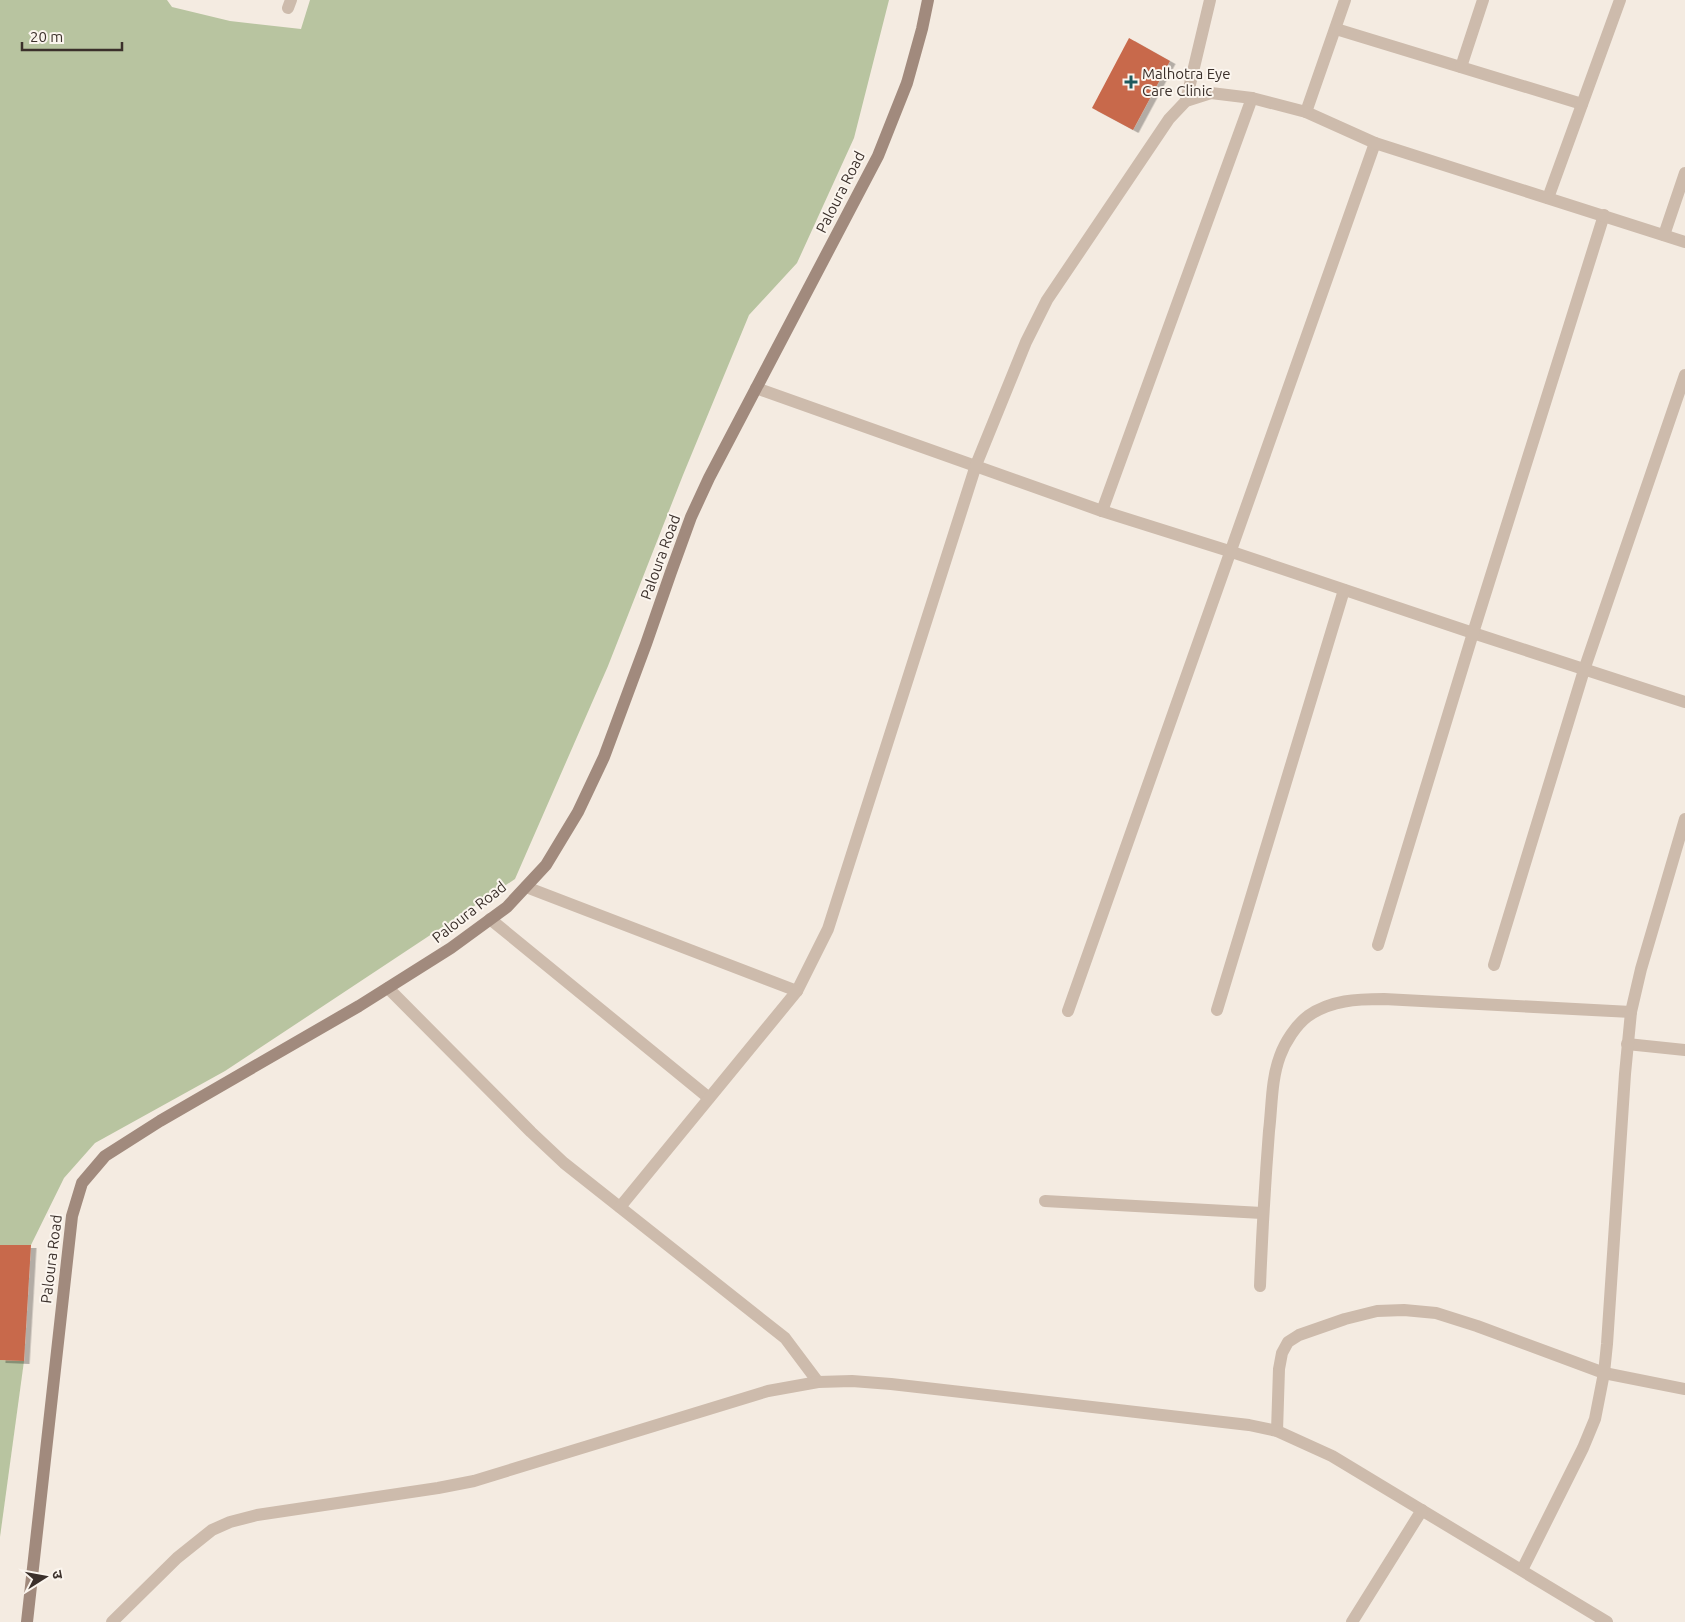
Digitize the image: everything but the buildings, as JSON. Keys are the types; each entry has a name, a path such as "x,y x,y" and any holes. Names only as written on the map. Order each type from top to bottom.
{"main road":[{"name":"Paloura Road","path":"27,1622 72,1216 82,1183 106,1156 113,1151 388,988 451,948 507,907 546,864 578,812 604,757 691,517 709,478 878,156 907,83 928,0"}],"street":[{"path":"1186,101 1210,0"},
{"path":"1306,112 1345,0"},
{"path":"1461,68 1482,0"},
{"path":"1548,198 1620,0"},
{"path":"1336,29 1582,104"},
{"path":"620,1207 797,990 828,929 976,465 1026,342 1046,300 1169,118 1186,101 1211,93 1252,98 1306,112 1375,143 1604,214 1685,242"},
{"path":"1102,511 1252,98"},
{"path":"1068,1011 1229,551 1375,143"},
{"path":"1664,235 1685,173"},
{"path":"1378,945 1472,633 1604,214"},
{"path":"1494,965 1584,670 1685,375"},
{"path":"756,388 1102,511 1229,551 1685,702"},
{"path":"1217,1010 1344,590"},
{"path":"1522,1570 1583,1448 1595,1419 1604,1373 1627,1044 1631,1012 1641,969 1685,819"},
{"path":"526,887 797,990"},
{"path":"490,919 709,1098"},
{"path":"388,988 531,1132 586,1181 785,1338 818,1382"},
{"path":"1260,1286 1262,1214 1274,1083 1280,1056 1291,1035 1307,1017 1330,1004 1354,999 1631,1012"},
{"path":"1627,1044 1685,1050"},
{"path":"1045,1200 1262,1214"},
{"path":"1277,1432 1279,1369 1282,1353 1288,1342 1345,1319 1377,1311 1404,1310 1436,1313 1604,1373 1685,1389"},
{"path":"112,1622 177,1558 212,1530 230,1522 257,1515 438,1488 474,1480 768,1391 818,1382 852,1381 1249,1425 1277,1432 1332,1456 1607,1622"},
{"path":"1352,1622 1422,1510"}],"green space":[{"path":"0,0 167,0 172,7 230,21 301,29 310,0 889,0 854,138 797,263 749,315 683,475 608,666 515,879 225,1071 95,1143 64,1178 31,1245 0,1245"},
{"path":"0,1360 24,1361 0,1537"}],"place":[{"name":"Malhotra Eye Care Clinic","path":"1131,82"}]}
